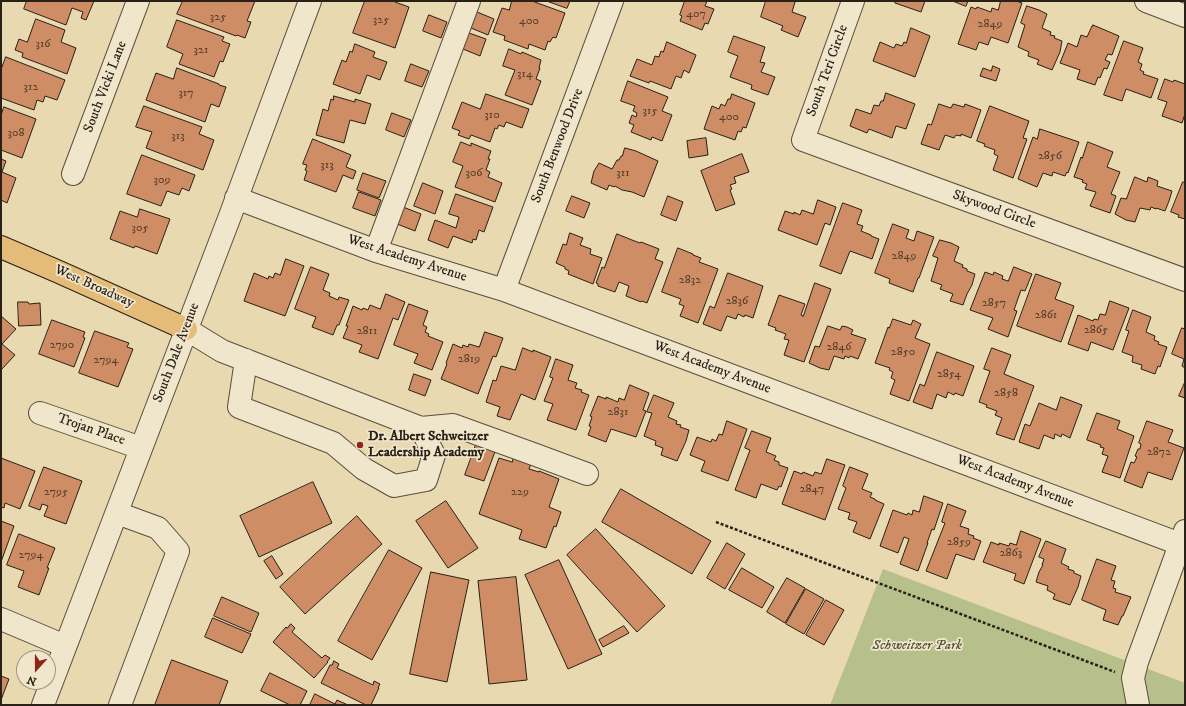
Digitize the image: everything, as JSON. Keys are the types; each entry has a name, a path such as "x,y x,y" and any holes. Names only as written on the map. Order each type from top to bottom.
{"main road":[{"name":"West Broadway","path":"1,247 186,329"}],"street":[{"name":"South Vicki Lane","path":"73,174 138,1"},
{"name":"South Dale Avenue","path":"43,705 310,1"},
{"path":"376,251 468,1"},
{"name":"South Benwood Drive","path":"504,290 612,1"},
{"name":"South Teri Circle","path":"803,140 852,1"},
{"path":"1146,1 1185,16"},
{"name":"Skywood Circle","path":"803,140 1185,280"},
{"name":"West Academy Avenue","path":"236,198 376,251 504,290 1183,541"},
{"path":"186,329 222,351 421,428 453,425 536,454 587,474"},
{"path":"246,360 239,407 333,443 364,469 394,486 426,480 434,455 421,428"},
{"name":"Trojan Place","path":"40,413 141,448"},
{"path":"117,512 158,528 178,551 120,705"},
{"path":"1138,705 1135,670 1183,541"},
{"path":"1,619 66,646"}],"path":[{"path":"716,522 1135,670"}],"green space":[{"name":"Schweitzer Park","path":"883,569 1185,683 1185,705 830,705"}],"building":[{"path":"27,1 94,1 86,20 81,18 83,12 72,8 66,25 24,9"},
{"path":"183,1 255,1 247,21 251,22 245,38 177,14"},
{"path":"365,1 395,1 409,7 395,48 353,33"},
{"path":"512,1 532,1 565,13 556,38 553,37 550,42 548,41 545,50 529,44 528,49 504,40 505,36 493,32 502,8 509,10"},
{"path":"547,1 570,1 567,8"},
{"path":"685,1 707,1 705,6 714,9 708,24 705,23 702,30 680,21 682,16 680,15"},
{"path":"766,1 795,2 792,12 806,17 798,37 781,30 783,26 761,17"},
{"path":"896,1 925,1 921,12 895,3"},
{"path":"953,1 968,1 966,6"},
{"path":"1001,1 1016,1 1022,3 1008,43 991,37 988,45 979,42 976,50 958,44 971,7 976,9 977,7 991,12 992,8 998,10"},
{"path":"1027,6 1047,14 1042,28 1051,32 1050,35 1055,36 1054,38 1062,41 1060,52 1052,70 1037,64 1039,60 1028,56 1029,52 1018,47 1025,25 1021,23"},
{"path":"477,12 494,19 488,35 471,28"},
{"path":"429,15 447,22 441,38 423,31"},
{"path":"36,19 65,30 61,42 76,48 67,74 22,57 23,53 15,50 19,39 27,42"},
{"path":"177,20 224,37 222,41 230,44 223,62 220,61 214,77 179,64 183,54 167,47"},
{"path":"1093,25 1119,36 1112,55 1108,54 1105,60 1110,62 1107,69 1104,68 1095,85 1077,79 1080,70 1060,63 1068,43 1077,47 1081,35 1087,37"},
{"path":"911,28 930,36 915,77 873,61 880,42 894,48 896,44 902,46 904,42 906,43"},
{"path":"469,33 486,39 480,56 463,49"},
{"path":"734,36 765,47 760,62 765,63 761,72 775,77 768,95 751,89 752,85 730,77 738,56 728,52"},
{"path":"1124,41 1143,48 1138,62 1142,64 1140,70 1144,72 1143,74 1158,79 1151,98 1126,89 1122,101 1104,95"},
{"path":"667,42 696,55 689,73 684,70 681,78 676,76 671,89 650,81 649,83 630,76 637,59 652,65 655,56 659,57"},
{"path":"355,44 375,52 373,57 387,62 380,80 367,75 360,94 333,84 342,60 346,62 350,51 352,52"},
{"path":"509,49 521,54 522,52 541,60 536,79 541,81 532,105 505,95 515,70 503,66"},
{"path":"6,57 65,80 57,100 45,96 43,102 37,100 34,110 1,98 1,70"},
{"path":"411,64 429,71 422,87 405,81"},
{"path":"993,66 1000,69 996,81 980,76 983,68 991,71"},
{"path":"177,68 226,87 219,107 211,104 205,122 146,100 156,73 173,79"},
{"path":"1165,79 1173,82 1174,80 1185,84 1185,114 1182,123 1162,116 1167,102 1158,99"},
{"path":"628,81 668,97 662,111 672,115 662,141 652,137 651,140 631,132 634,125 629,123 632,115 636,117 637,113 633,111 635,106 621,101"},
{"path":"886,93 915,104 906,129 896,126 892,138 869,129 867,133 850,126 856,109 871,114 874,105 879,106"},
{"path":"486,94 529,109 522,128 506,122 504,127 499,125 497,129 495,128 490,142 471,135 469,139 458,135 460,131 452,128 462,102 480,109"},
{"path":"732,94 755,103 746,128 743,127 741,132 738,131 735,140 704,129 712,106 719,109 721,104 725,106"},
{"path":"334,96 355,102 355,99 371,104 365,124 350,120 344,143 316,135 323,109 328,111 331,99 333,100"},
{"path":"939,104 951,108 953,104 964,107 965,104 981,110 971,138 961,134 961,136 956,135 954,138 945,135 939,150 921,144 928,124 931,125"},
{"path":"144,106 202,127 199,134 214,140 203,170 146,148 152,132 136,127"},
{"path":"990,106 1029,121 1023,138 1027,139 1013,178 993,170 998,156 994,154 995,150 984,146 985,144 977,141"},
{"path":"4,107 36,119 22,158 1,150 1,116"},
{"path":"392,113 411,120 404,137 386,130"},
{"path":"1040,129 1079,142 1068,173 1067,172 1065,176 1053,172 1052,176 1043,173 1037,187 1018,179 1033,137 1037,139"},
{"path":"706,138 708,155 689,158 687,141"},
{"path":"313,139 351,155 346,167 356,171 353,179 343,175 336,192 304,180 307,165 303,164"},
{"path":"461,142 471,146 471,143 491,151 486,170 490,172 488,177 502,183 495,202 455,187 463,166 453,162"},
{"path":"1088,142 1113,152 1107,167 1120,172 1111,194 1116,196 1110,213 1090,206 1096,192 1085,189 1087,184 1082,182 1083,180 1074,177"},
{"path":"625,148 636,151 658,161 644,197 622,190 615,186 609,185 607,190 591,183 594,171 599,163 612,169 617,160 619,160 622,156"},
{"path":"742,154 749,172 734,177 736,183 730,185 732,189 730,190 735,204 716,211 701,171"},
{"path":"142,155 195,175 189,191 182,188 179,195 167,191 161,206 127,194"},
{"path":"1,159 6,161 2,172 16,178 7,203 1,200"},
{"path":"363,173 386,181 379,198 357,190"},
{"path":"1135,177 1147,182 1148,177 1158,181 1157,186 1172,191 1165,211 1151,207 1150,210 1140,208 1135,222 1126,220 1115,214 1121,198 1126,199"},
{"path":"1183,182 1185,183 1185,219 1178,217 1179,215 1171,212"},
{"path":"423,183 443,191 435,214 414,206"},
{"path":"359,192 381,200 375,216 353,208"},
{"path":"456,194 493,207 484,232 479,230 476,240 473,239 472,243 453,236 448,248 428,240 435,220 456,228 459,217 449,214"},
{"path":"572,196 590,203 584,218 566,211"},
{"path":"668,196 683,202 676,221 661,215"},
{"path":"818,200 836,207 830,225 825,223 817,245 778,230 785,211 794,214 794,212 800,215 802,210 813,214"},
{"path":"843,203 862,210 857,224 863,226 861,231 879,239 872,259 850,251 841,274 820,266"},
{"path":"403,207 421,214 415,231 397,224"},
{"path":"140,209 170,219 157,254 135,246 134,248 110,239 120,211 137,217"},
{"path":"893,224 909,230 906,238 914,241 917,231 934,237 913,292 889,283 890,279 875,273"},
{"path":"570,233 583,238 580,245 591,249 590,254 602,258 593,284 568,274 569,271 565,269 565,267 556,263 563,244 566,245"},
{"path":"617,234 659,249 655,259 663,262 647,303 626,296 629,286 619,282 615,292 598,286 596,283 602,267 604,268"},
{"path":"940,240 959,247 954,261 963,265 962,267 967,269 967,271 975,274 963,305 950,301 953,294 940,289 942,285 931,281 938,258 933,256"},
{"path":"678,248 701,258 699,262 718,269 698,323 680,316 684,306 679,304 681,299 662,292"},
{"path":"286,259 304,266 285,316 244,301 254,273 268,279 269,276 273,278 275,273 280,275"},
{"path":"311,267 329,274 323,290 330,293 329,296 338,300 339,297 349,300 339,325 337,325 333,335 312,327 316,317 295,309"},
{"path":"1014,267 1032,274 1025,291 1021,290 1014,310 1017,311 1008,337 988,329 993,318 970,310 985,272 993,275 994,272 1003,276 1002,279 1008,281"},
{"path":"728,273 763,286 753,318 745,315 744,317 738,314 736,319 727,316 721,331 703,324 710,306 714,308"},
{"path":"1036,274 1061,283 1055,299 1074,306 1061,342 1017,326"},
{"path":"815,283 831,289 804,362 784,355 789,340 784,339 786,334 775,330 776,328 768,325 779,295 805,304 801,315 803,316"},
{"path":"386,294 405,302 398,320 393,318 378,359 359,352 362,345 343,338 353,306 362,310 363,308 368,310 370,305 380,309"},
{"path":"1110,301 1129,308 1113,350 1091,342 1088,351 1068,344 1078,315 1093,321 1094,319 1098,320 1100,314 1105,315"},
{"path":"18,302 28,302 29,304 40,303 41,325 19,326"},
{"path":"409,304 428,311 423,325 427,327 425,332 429,334 428,336 443,342 432,370 414,363 418,354 394,345"},
{"path":"1133,310 1151,317 1146,332 1155,336 1154,340 1159,342 1158,344 1167,347 1160,367 1158,366 1155,374 1141,369 1142,365 1132,362 1133,356 1122,352 1129,331 1126,330"},
{"path":"1,316 16,329 2,344 15,355 1,370"},
{"path":"893,319 911,325 913,320 921,324 915,338 930,344 909,401 890,394 895,380 891,378 893,372 889,370 890,368 875,363 888,327 889,328"},
{"path":"52,320 85,332 83,337 85,338 74,367 39,354"},
{"path":"828,326 840,330 842,326 847,327 853,330 851,334 866,339 858,359 850,356 849,358 845,356 844,359 834,356 829,370 809,363 815,346 819,347"},
{"path":"1182,328 1185,329 1185,368 1182,366 1184,359 1172,354"},
{"path":"95,331 129,343 127,347 133,349 118,387 79,373"},
{"path":"485,332 503,338 496,357 493,356 478,394 441,379 453,344 462,348 463,345 468,347 469,344 479,347"},
{"path":"523,348 551,357 535,400 521,394 510,420 497,416 500,407 486,402 493,380 496,381 501,366 515,370"},
{"path":"992,348 1011,355 1004,374 1034,386 1014,440 996,434 1002,418 995,415 997,411 986,407 987,405 979,402 990,371 984,369"},
{"path":"937,352 974,366 963,396 955,393 954,395 948,392 946,398 937,394 932,409 913,402 920,384 924,386"},
{"path":"556,359 573,365 568,380 577,383 575,388 582,390 581,392 589,395 576,430 547,420 553,404 544,401 553,378 550,377"},
{"path":"414,374 431,380 425,396 409,390"},
{"path":"1185,382 1185,398 1179,396"},
{"path":"630,385 649,393 643,410 646,411 636,437 611,429 606,442 588,435 591,427 589,426 592,417 590,416 598,396 606,399 606,397 618,402 619,398 624,400"},
{"path":"654,395 674,403 668,417 677,421 676,424 681,425 680,427 689,430 677,461 661,455 663,448 655,445 656,441 644,436 652,413 647,412"},
{"path":"1061,397 1082,405 1070,438 1062,434 1061,437 1055,434 1054,439 1044,435 1039,449 1019,442 1025,424 1030,426 1039,403 1056,410"},
{"path":"1097,413 1120,421 1117,429 1134,436 1120,478 1102,472 1108,456 1102,454 1104,448 1100,447 1101,445 1087,440"},
{"path":"727,421 747,429 728,481 701,471 705,461 690,455 697,437 711,442 712,439 716,441 719,434 722,435"},
{"path":"1147,421 1173,430 1168,442 1184,448 1172,480 1148,472 1142,488 1124,481 1131,462 1134,463 1137,457 1135,456 1138,449 1140,449 1141,444 1139,443"},
{"path":"752,431 771,438 766,452 776,456 774,460 779,462 779,465 788,468 781,487 779,486 777,490 761,484 756,498 735,490 750,450 745,448"},
{"path":"477,442 496,449 484,481 465,475"},
{"path":"514,455 532,461 529,469 539,471 559,479 549,507 561,512 546,548 519,539 522,530 479,514 499,458 512,462"},
{"path":"1,458 35,471 20,509 5,503 4,508 1,507"},
{"path":"827,459 845,465 825,520 782,504 794,471 802,474 803,472 813,476 815,472 821,474"},
{"path":"44,467 82,481 66,524 44,516 48,506 42,504 40,510 29,506"},
{"path":"850,467 868,474 862,489 872,493 870,497 884,504 870,539 853,532 857,522 848,519 850,513 838,509 846,488 843,486"},
{"path":"313,482 332,523 259,557 240,516"},
{"path":"621,489 711,541 692,574 602,522"},
{"path":"924,496 943,503 934,530 932,529 918,571 900,564 909,539 904,537 898,553 880,546 893,510 907,515 908,513 912,515 913,510 919,512"},
{"path":"446,501 478,548 448,568 416,521"},
{"path":"948,504 966,511 960,526 969,529 968,534 981,541 974,560 956,554 947,579 926,571 945,523 942,522"},
{"path":"357,516 382,544 305,614 280,587"},
{"path":"1,521 14,526 1,562"},
{"path":"596,529 665,606 637,632 567,555"},
{"path":"1021,531 1041,539 1024,584 1014,580 1016,574 983,562 991,542 999,545 999,543 1009,546 1010,543 1016,545"},
{"path":"19,534 55,548 39,595 18,587 24,571 7,565"},
{"path":"1046,541 1066,549 1061,563 1069,567 1068,569 1074,571 1074,573 1081,576 1070,605 1053,599 1055,594 1047,590 1048,586 1036,582 1044,559 1039,557"},
{"path":"727,543 745,554 725,589 707,578"},
{"path":"389,550 422,568 372,660 338,641"},
{"path":"272,556 283,574 276,579 264,561"},
{"path":"1097,559 1116,566 1111,580 1115,581 1113,588 1116,589 1115,592 1131,597 1118,625 1103,620 1106,610 1082,600"},
{"path":"559,560 602,654 568,669 525,575"},
{"path":"742,568 774,587 762,608 729,590"},
{"path":"431,572 469,580 447,682 410,674"},
{"path":"516,577 527,680 489,684 478,581"},
{"path":"787,578 805,588 785,623 767,612"},
{"path":"806,589 824,599 804,634 786,624"},
{"path":"222,597 259,613 251,632 214,616"},
{"path":"826,600 844,610 824,645 806,635"},
{"path":"213,618 251,634 242,653 205,637"},
{"path":"291,624 295,628 292,632 322,658 325,655 330,658 314,678 273,642 286,627 287,628"},
{"path":"624,626 629,633 603,647 599,640"},
{"path":"172,660 228,681 219,705 155,705"},
{"path":"334,661 339,664 337,668 373,685 374,681 380,684 371,705 366,705 321,683 330,665 332,665"},
{"path":"270,673 307,691 300,705 290,705 261,691"},
{"path":"1,676 9,679 1,700"},
{"path":"315,694 335,704 337,700 348,705 310,705"}],"place":[{"name":"Dr. Albert Schweitzer Leadership Academy","path":"360,445"}]}
